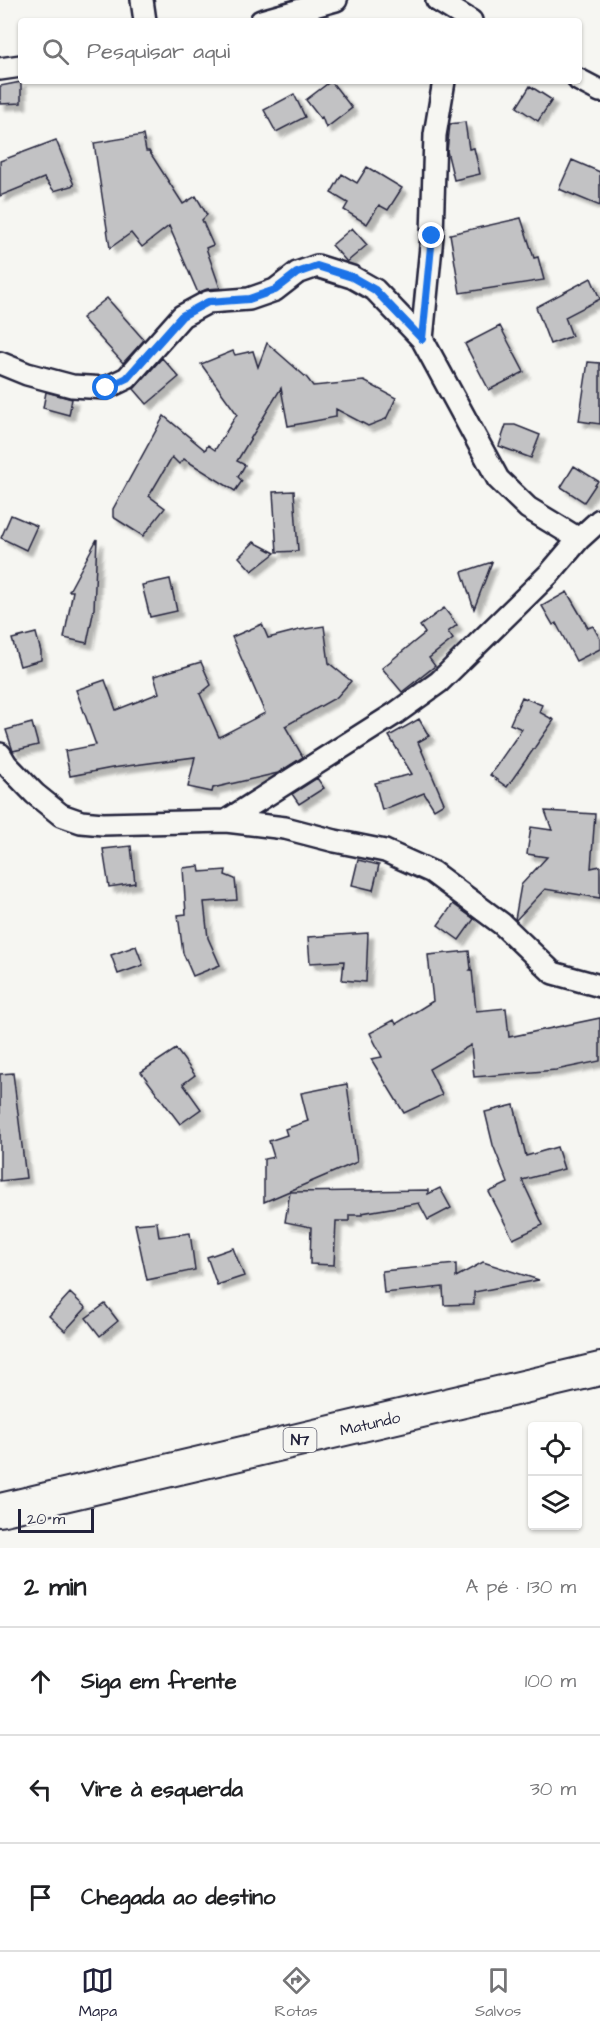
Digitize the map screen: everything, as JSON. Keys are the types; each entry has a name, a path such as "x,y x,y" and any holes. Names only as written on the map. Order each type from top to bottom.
{"main road":[{"name":"Matundo","path":"0,1510 600,1370"}],"street":[{"path":"142,0 145,18"},
{"path":"272,18 336,0"},
{"path":"437,0 460,18"},
{"path":"0,69 18,66"},
{"path":"582,82 600,91"},
{"path":"422,339 432,236 435,135 444,84"},
{"path":"0,363 27,374 72,386 106,388 127,378 182,316 208,302 249,299 275,290 297,273 317,266 352,277 375,290 422,339 498,479 528,508 579,539"},
{"path":"226,821 396,713 439,682 550,573 579,539 600,520"},
{"path":"0,754 6,764 35,794 61,815 81,822 103,824 226,821 285,828 385,851 432,872 502,924 553,973 600,986"}],"building":[{"path":"21,84 21,103 0,104 0,86"},
{"path":"327,84 333,84 352,108 326,128 322,117 320,118 306,100"},
{"path":"530,86 552,100 538,121 517,107"},
{"path":"294,94 305,117 276,132 264,110"},
{"path":"465,122 469,149 474,148 480,174 454,180 447,151 450,124"},
{"path":"143,135 146,151 149,151 183,204 196,196 207,215 202,220 213,245 206,248 220,288 207,289 198,293 169,226 142,247 131,233 110,248 94,143"},
{"path":"56,140 74,185 54,191 44,178 0,196 0,161"},
{"path":"572,160 600,172 600,206 559,189"},
{"path":"367,167 402,188 388,210 379,205 367,224 344,210 348,203 331,193 342,174 357,183"},
{"path":"521,218 534,258 538,257 544,280 460,293 450,234"},
{"path":"352,228 367,245 347,262 332,245"},
{"path":"591,278 600,299 565,317 572,336 550,344 536,307"},
{"path":"107,298 144,340 123,363 82,318"},
{"path":"500,326 524,372 489,390 465,344"},
{"path":"267,343 313,386 364,381 396,398 386,419 368,426 336,409 336,417 288,426 281,388 237,461 245,465 238,477 242,481 235,491 184,459 179,464 172,457 149,496 165,508 143,536 113,517 113,509 164,416 205,450 208,445 215,450 237,414 201,364 233,351 235,355 253,351 258,367"},
{"path":"162,358 179,377 147,404 134,389"},
{"path":"588,362 600,363 600,424 579,421"},
{"path":"46,392 72,399 69,415 43,408"},
{"path":"506,425 515,425 540,435 531,458 499,446"},
{"path":"574,466 598,481 584,502 561,487"},
{"path":"294,491 298,551 277,552 273,492"},
{"path":"11,515 37,526 26,550 1,538"},
{"path":"97,539 94,609 87,643 64,638 73,591 69,591"},
{"path":"254,542 275,553 252,571 239,557"},
{"path":"492,562 474,609 462,572"},
{"path":"170,579 177,611 150,617 142,585"},
{"path":"567,592 588,628 593,626 600,639 600,649 576,661 556,623 553,625 542,606"},
{"path":"444,608 457,625 448,632 453,639 429,658 435,666 402,692 382,668 425,633 420,626"},
{"path":"262,624 268,638 324,626 329,663 351,681 337,697 285,726 303,757 278,773 213,788 212,792 188,787 195,757 70,776 65,751 96,745 76,690 105,680 116,710 159,693 154,676 201,662 211,685 200,694 219,737 265,713 232,637"},
{"path":"36,633 41,660 20,666 12,639"},
{"path":"522,697 542,705 539,712 554,720 507,787 490,775 522,729 510,724"},
{"path":"419,719 429,736 418,742 444,803 434,809 424,793 382,810 375,783 412,774 389,736"},
{"path":"32,723 38,745 13,751 6,730"},
{"path":"317,778 324,788 299,804 292,794"},
{"path":"545,811 595,814 591,868 600,866 600,898 545,889 516,920 521,885 547,857 527,854 531,827 552,830"},
{"path":"131,846 135,883 109,887 103,849"},
{"path":"358,860 379,865 373,890 352,885"},
{"path":"199,866 200,872 226,870 225,875 235,879 237,900 204,902 208,938 220,965 193,976 183,953 178,915 186,914 183,868"},
{"path":"453,904 474,919 459,940 438,925"},
{"path":"368,933 366,982 342,980 344,961 310,963 308,937"},
{"path":"136,946 143,965 118,974 111,955"},
{"path":"469,951 476,1011 506,1008 509,1037 600,1018 600,1061 556,1070 474,1077 471,1045 429,1069 442,1095 404,1113 371,1059 382,1057 370,1033 394,1020 396,1024 433,1001 428,955"},
{"path":"176,1049 195,1075 183,1084 201,1109 180,1124 141,1072"},
{"path":"13,1073 26,1178 0,1181 0,1074"},
{"path":"347,1084 357,1162 264,1202 264,1159 274,1157 269,1141 287,1135 285,1129 308,1121 301,1093"},
{"path":"514,1105 526,1156 557,1147 564,1169 522,1180 543,1225 513,1239 489,1192 508,1183 493,1145 485,1112"},
{"path":"440,1188 451,1208 428,1220 419,1203 362,1213 362,1215 349,1215 349,1221 336,1221 334,1265 310,1264 311,1227 285,1222 290,1192 428,1190 428,1194"},
{"path":"157,1222 159,1237 190,1233 195,1270 147,1280 135,1224"},
{"path":"233,1248 244,1276 217,1285 207,1257"},
{"path":"483,1262 539,1280 474,1292 474,1304 444,1305 443,1287 384,1293 382,1271 456,1264 456,1277"},
{"path":"70,1293 86,1308 65,1331 49,1316"},
{"path":"105,1304 118,1321 100,1336 86,1318"}],"route":[{"path":"106,388 127,378 182,316 208,302 249,299 275,290 297,273 317,266 352,277 375,290 422,339 432,236"}]}
